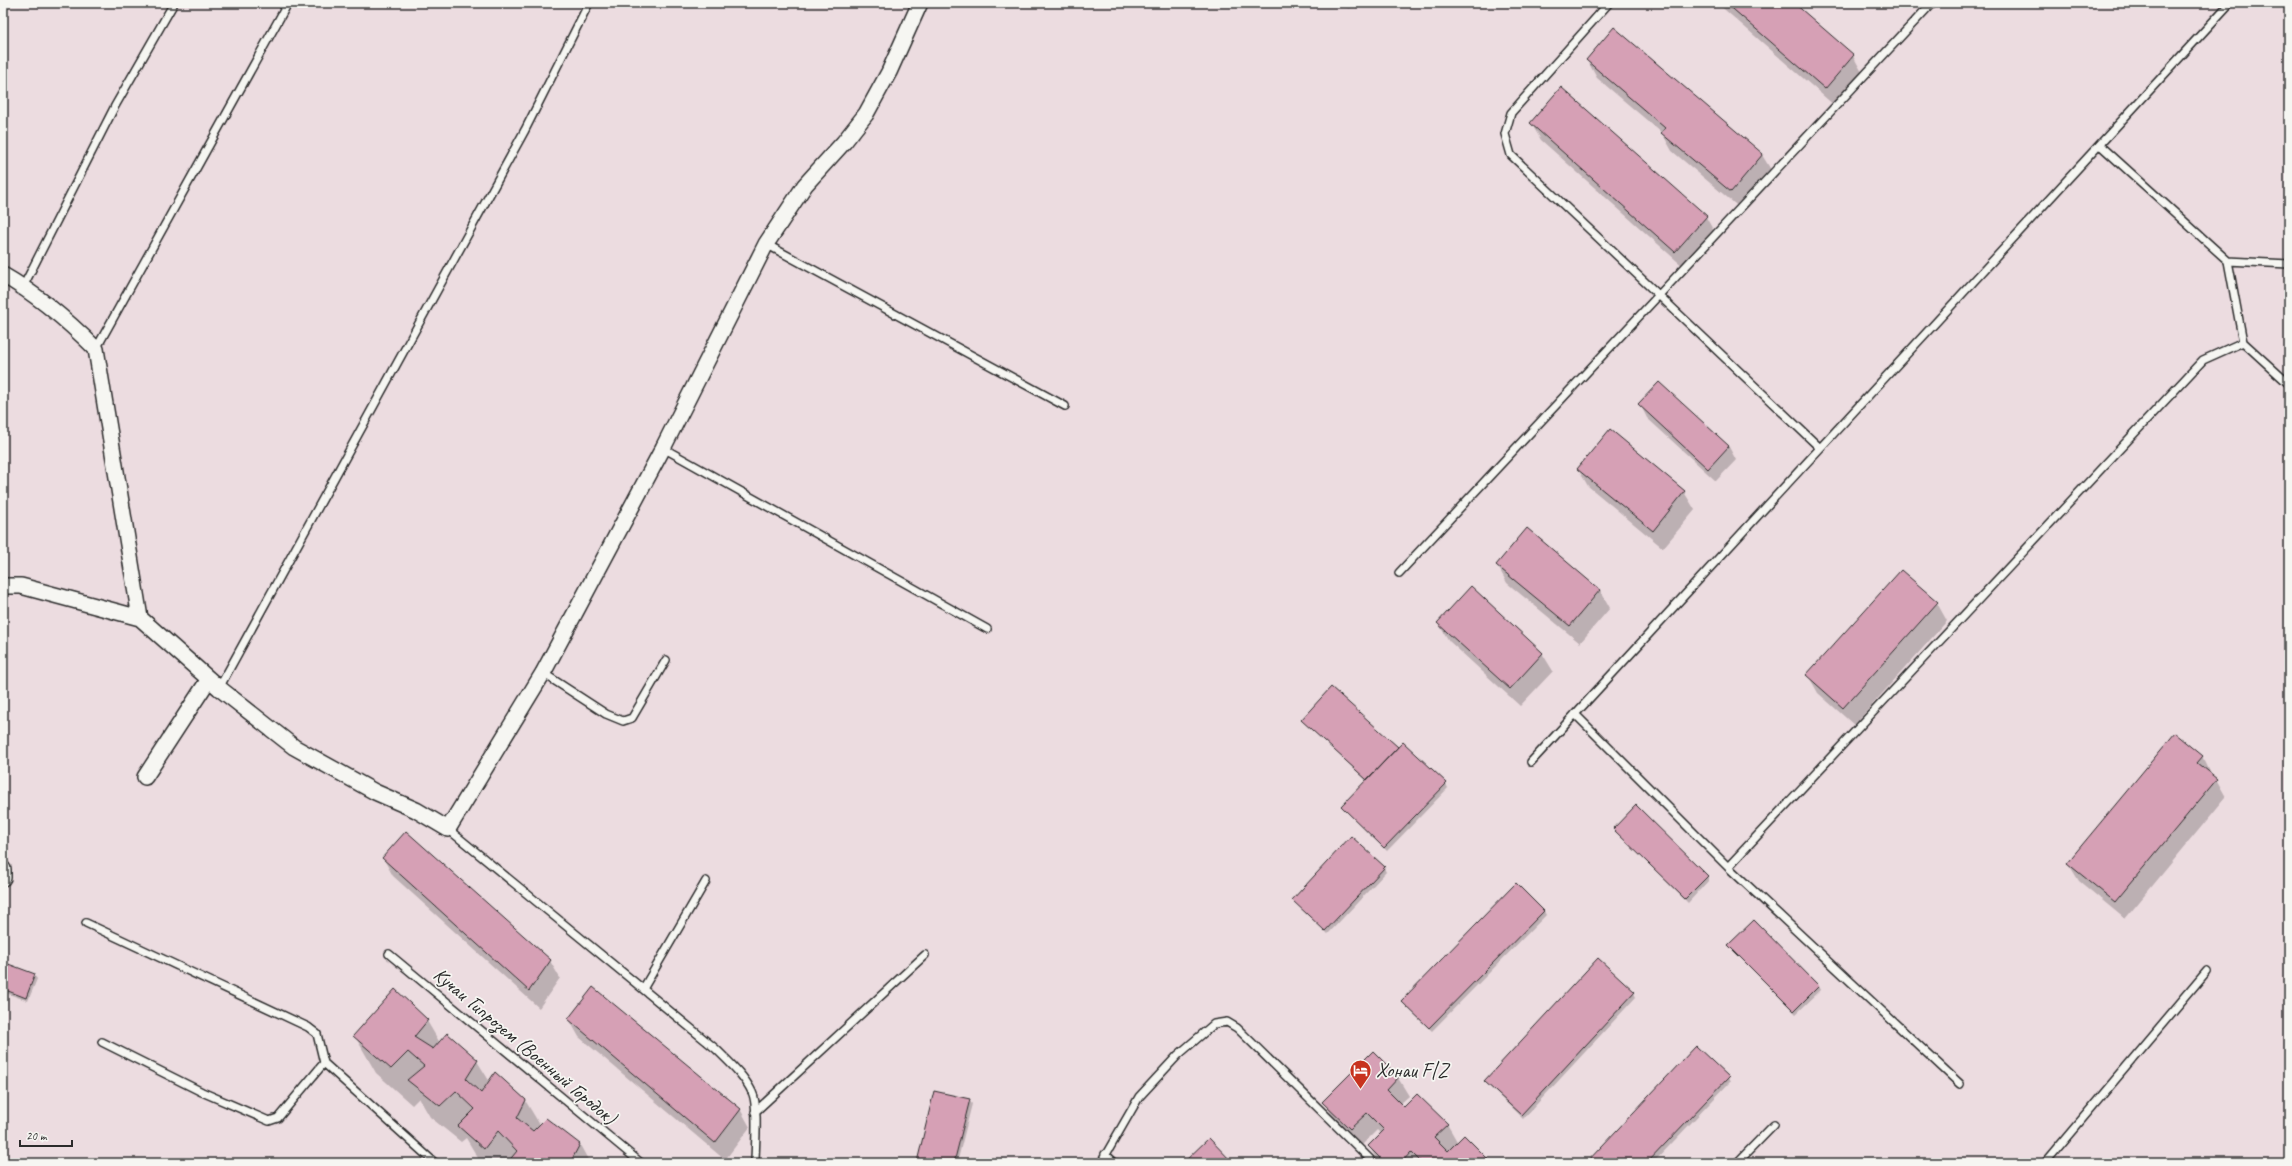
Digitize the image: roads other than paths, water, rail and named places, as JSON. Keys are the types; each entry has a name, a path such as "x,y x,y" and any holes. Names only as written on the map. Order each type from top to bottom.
{"street":[{"path":"3,586 21,586 140,618 214,683 294,747 375,792 416,810 448,829 543,673 663,448 766,244 805,185 844,142 866,114 889,72 920,3"},
{"path":"3,275 23,287 68,321 96,349 140,618"},
{"path":"146,777 214,683"},
{"path":"3,869 3,878"}],"lane":[{"path":"23,287 114,106 174,3"},
{"path":"96,349 288,3"},
{"path":"214,683 525,130 589,3"},
{"path":"1608,3 1510,113 1505,134 1511,155 1820,448"},
{"path":"1399,573 1932,3"},
{"path":"1531,762 2230,3"},
{"path":"2100,144 2228,261 2243,342 2289,384"},
{"path":"766,244 1065,406"},
{"path":"2228,261 2289,264"},
{"path":"1728,867 2203,360 2243,342"},
{"path":"663,448 986,629"},
{"path":"543,673 606,714 623,721 632,718 666,660"},
{"path":"1575,714 1728,867 1960,1084"},
{"path":"448,829 716,1049 740,1074 753,1093 755,1112 755,1163"},
{"path":"643,989 706,881"},
{"path":"86,923 308,1027 317,1034 324,1063 435,1163"},
{"name":"Кучаи Гипрозем (Военный Городок)","path":"390,954 641,1163"},
{"path":"755,1112 925,955"},
{"path":"2045,1163 2207,971"},
{"path":"1101,1163 1139,1097 1178,1055 1214,1024 1227,1022 1237,1028 1374,1163"},
{"path":"102,1042 202,1092 269,1121 278,1118 324,1063"},
{"path":"1737,1163 1774,1125"},
{"path":"1105,1154 1115,1163"}],"place":[{"name":"Хонаи F|Z","path":"1360,1090"}]}
